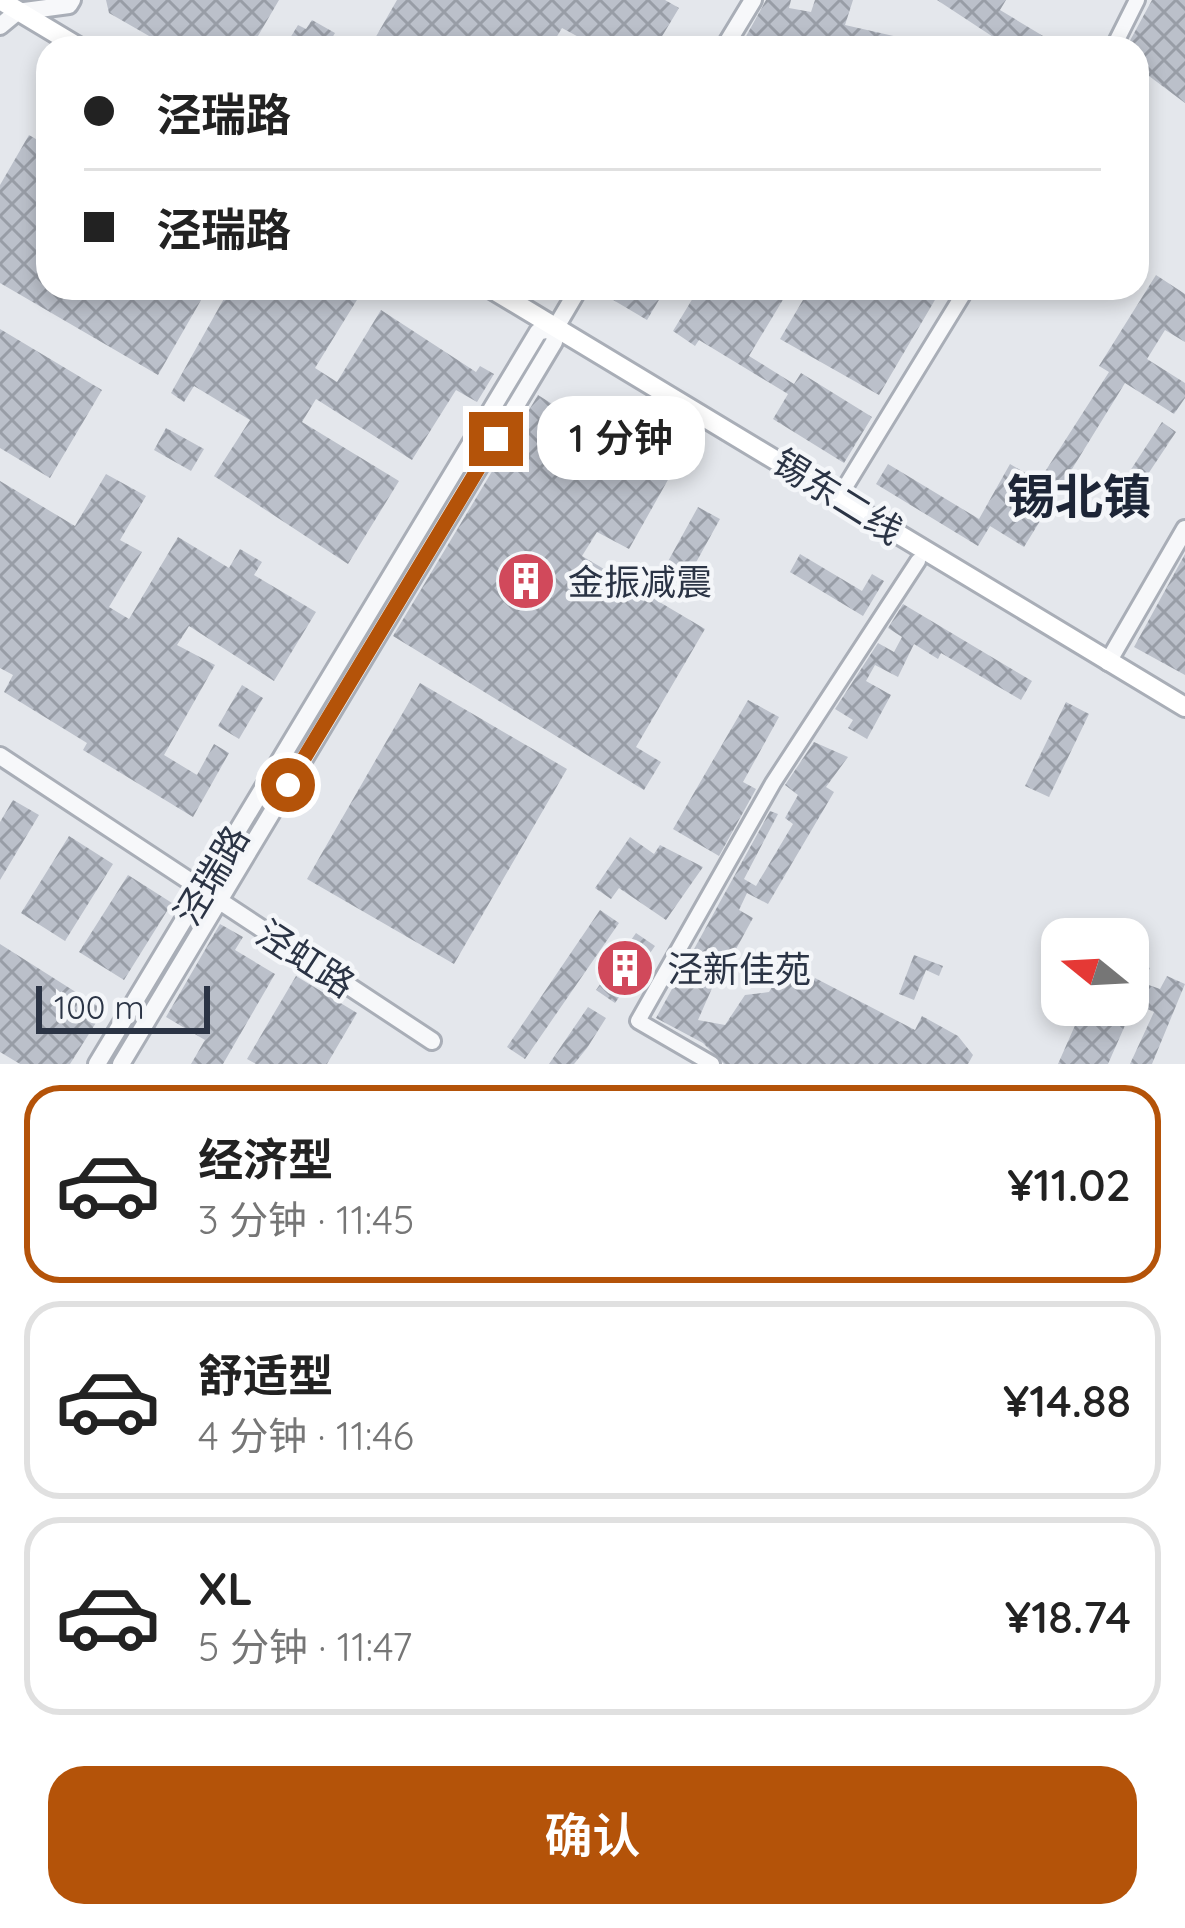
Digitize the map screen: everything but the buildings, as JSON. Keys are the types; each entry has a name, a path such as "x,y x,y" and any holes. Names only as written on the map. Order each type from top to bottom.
{"main road":[{"path":"0,0 19,6 63,36"},
{"name":"锡东二线","path":"510,300 1185,707"}],"street":[{"path":"0,26 19,6 69,5 72,0"},
{"path":"731,36 753,0"},
{"path":"1119,36 1137,0"},
{"name":"泾瑞路","path":"121,1064 554,342 556,327 572,300"},
{"path":"838,497 960,300"},
{"name":"泾瑞路","path":"97,1064 538,332 556,327"},
{"path":"1108,662 1185,529"},
{"path":"712,1064 638,1021 773,783 918,560"},
{"name":"泾虹路","path":"0,756 432,1041"}],"place":[{"name":"金振减震","path":"526,581"},
{"name":"泾新佳苑","path":"625,968"}],"district":[{"name":"锡北镇","path":"1079,496"}],"route":[{"path":"288,785 496,439"}]}
